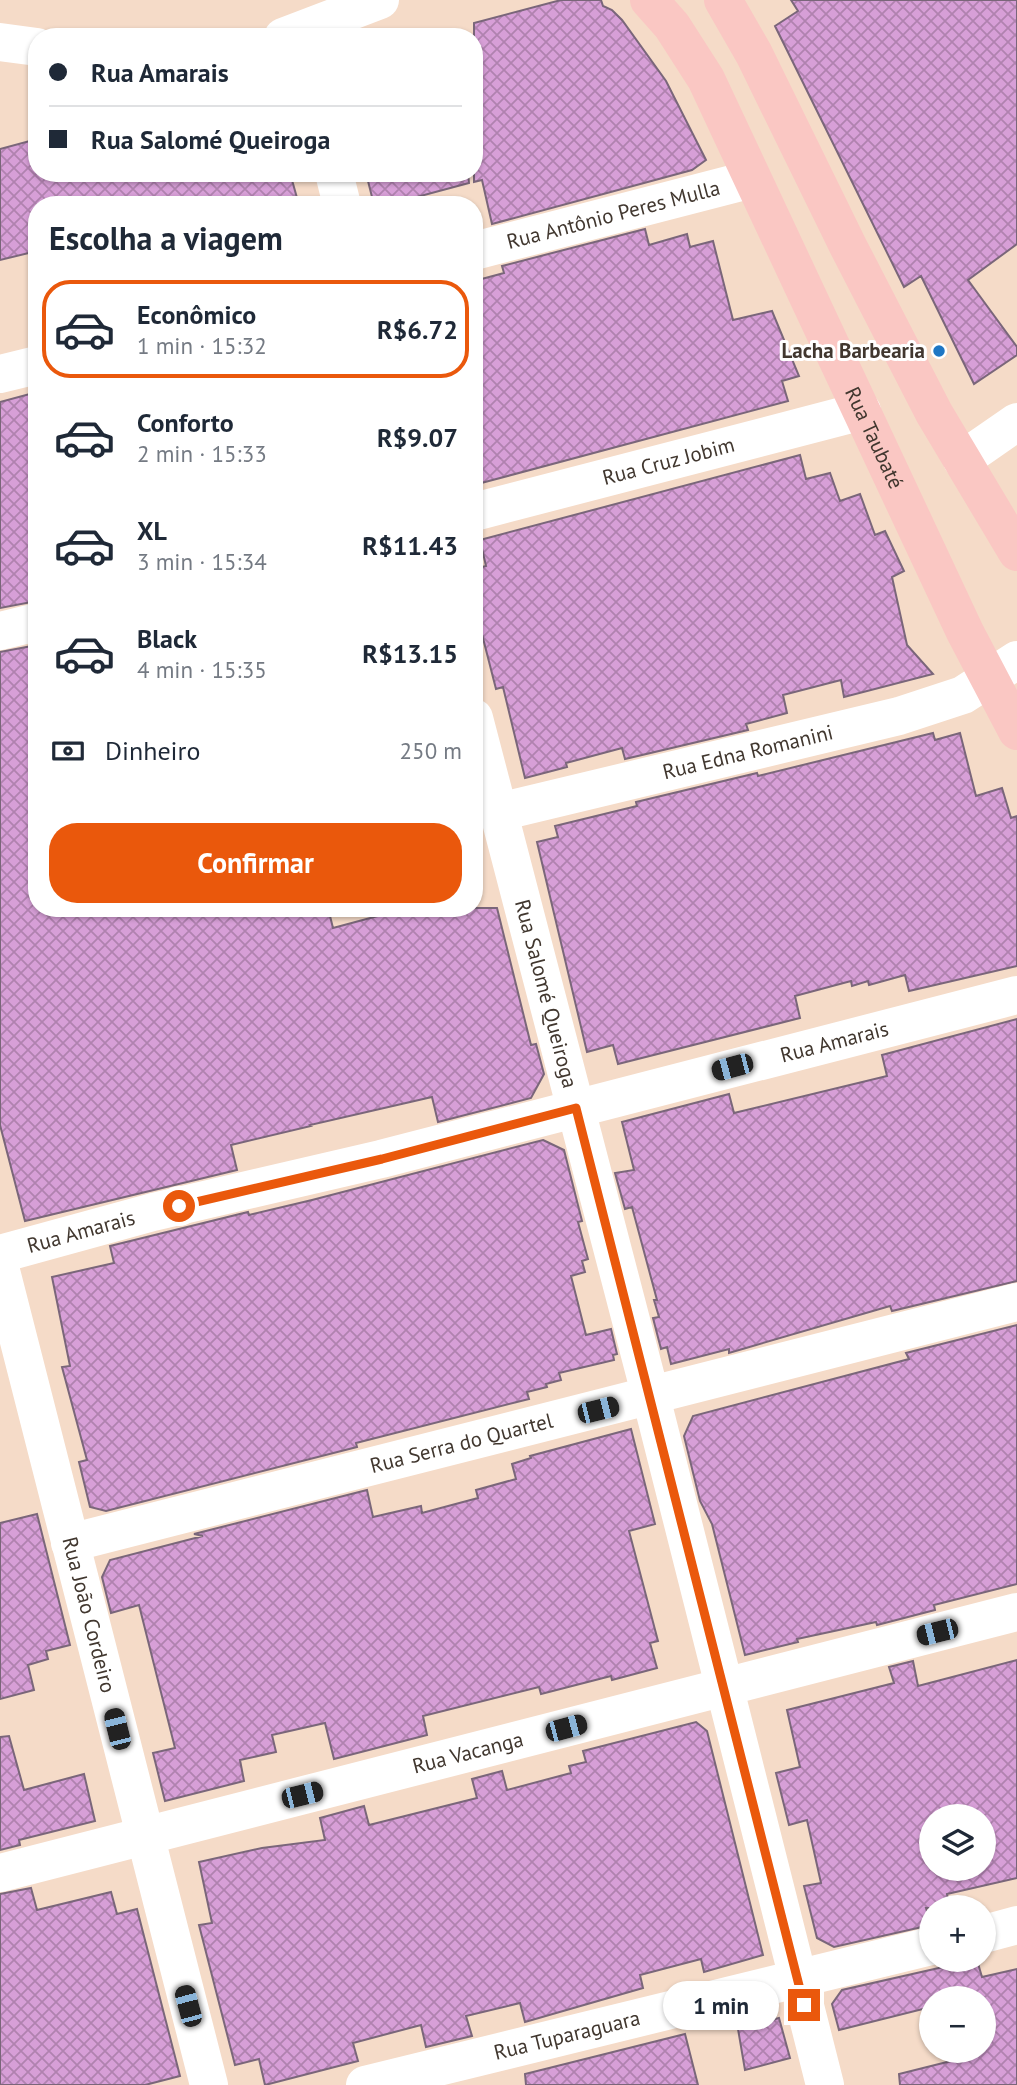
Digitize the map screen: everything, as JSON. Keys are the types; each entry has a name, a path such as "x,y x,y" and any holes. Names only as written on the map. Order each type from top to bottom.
{"main road":[{"name":"Rua Taubaté","path":"649,0 672,26 706,79 965,632 1003,669 1017,731"},
{"path":"723,0 754,54 848,246 929,402 1017,552"}],"street":[{"path":"309,28 368,3"},
{"path":"0,42 28,46"},
{"name":"Rua Antônio Peres Mulla","path":"483,249 752,179"},
{"path":"0,374 28,367"},
{"name":"Rua Cruz Jobim","path":"483,510 862,411"},
{"path":"962,460 1017,422"},
{"path":"0,631 28,624"},
{"name":"Rua Edna Romanini","path":"499,812 899,716 963,695 1003,669"},
{"name":"Rua Salomé Queiroga","path":"483,752 651,1397 825,2085"},
{"name":"Rua Amarais","path":"0,1254 153,1212 382,1159 1017,995"},
{"name":"Rua João Cordeiro","path":"0,1267 209,2085"},
{"name":"Rua Serra do Quartel","path":"70,1543 1017,1302"},
{"name":"Rua Vacanga","path":"0,1873 1017,1612"},
{"path":"996,1931 1017,1925"},
{"name":"Rua Tuparaguara","path":"365,2085 919,1949"}],"building":[{"path":"561,0 601,0 603,6 612,10 622,20 666,81 706,160 692,170 492,224 482,182 483,28 474,28 474,23"},
{"path":"791,0 1017,0 1017,244 968,280 1017,347 1017,355 974,384 921,276 904,287 775,26 798,11"},
{"path":"28,141 28,182 293,182 296,196 28,196 28,253 0,260 0,149"},
{"path":"368,182 469,182 421,196 372,196"},
{"path":"645,229 649,245 687,234 690,247 713,241 733,320 772,311 799,376 782,381 788,401 483,483 483,279 504,273 502,266"},
{"path":"28,394 28,603 0,608 0,402"},
{"path":"800,455 806,479 830,473 840,501 860,494 875,535 885,531 904,571 892,577 907,645 933,674 844,697 841,680 783,695 787,713 746,724 748,730 625,759 622,748 566,763 567,767 525,778 503,687 496,689 483,638 483,567 486,566 483,539"},
{"path":"28,647 28,917 330,917 333,928 374,917 483,917 483,908 497,908 531,1045 536,1044 544,1074 531,1098 438,1122 432,1097 310,1125 231,1145 237,1170 25,1221 0,1125 0,652"},
{"path":"933,733 935,740 960,733 976,796 1002,788 1011,818 1017,816 1017,966 909,991 905,975 869,985 868,981 852,986 851,981 795,996 800,1018 618,1064 613,1045 587,1052 537,842 558,837 555,826 637,806 636,802 757,773 758,776"},
{"path":"1017,1019 1017,1281 892,1311 890,1306 729,1353 729,1349 671,1364 667,1347 661,1349 653,1318 659,1317 654,1300 657,1300 632,1207 625,1209 615,1173 634,1170 622,1122 729,1094 734,1113 887,1076 882,1055"},
{"path":"543,1140 564,1150 582,1221 578,1222 588,1259 582,1261 585,1272 571,1276 586,1335 611,1329 617,1354 613,1355 614,1360 559,1373 561,1380 527,1392 529,1399 356,1443 357,1447 106,1511 90,1507 79,1462 87,1460 62,1367 70,1366 52,1277 114,1263 110,1246 248,1212 249,1215 312,1200"},
{"path":"1017,1325 1017,1584 934,1605 935,1610 877,1625 876,1622 797,1639 798,1642 745,1655 712,1524 700,1501 684,1436 693,1416 909,1359 906,1353"},
{"path":"631,1429 655,1524 629,1531 658,1641 650,1643 657,1668 612,1680 611,1676 541,1694 539,1687 423,1716 427,1735 334,1759 325,1723 272,1735 276,1752 240,1760 244,1781 165,1801 153,1753 175,1748 139,1605 111,1613 102,1577 110,1560 203,1536 194,1534 367,1490 373,1517 421,1506 422,1513 478,1498 476,1490 516,1479 512,1464 531,1458 530,1456"},
{"path":"37,1514 70,1645 46,1651 48,1659 28,1665 34,1690 0,1699 0,1523"},
{"path":"1017,1660 1017,1878 947,1895 919,1895 919,1928 834,1947 817,1938 804,1886 821,1883 807,1820 789,1825 776,1773 800,1767 787,1710 894,1683 889,1667 913,1661 918,1686"},
{"path":"696,1722 707,1731 763,1955 704,1972 701,1959 640,1975 643,1988 525,2022 520,2003 466,2016 472,2036 426,2047 421,2025 353,2043 358,2061 265,2085 259,2059 235,2065 199,1925 212,1923 199,1862 262,1848 325,1840 320,1818 364,1806 369,1825 477,1798 472,1779 502,1771 507,1790 571,1773 569,1766 586,1762 583,1751"},
{"path":"9,1736 24,1790 84,1774 95,1821 19,1840 20,1845 0,1850 0,1737"},
{"path":"31,1888 37,1910 111,1892 117,1914 137,1909 180,2076 145,2085 0,2085 0,1894"},
{"path":"1017,1969 1017,2085 900,2085 899,2074 943,2063 996,2063 996,1986 919,1986 919,2010 839,2030 832,2004 842,1990 921,1972 981,1972 982,1977"},
{"path":"779,2018 790,2058 745,2070 738,2029"},
{"path":"685,2034 698,2085 526,2085 525,2074"}],"place":[{"name":"Lacha Barbearia","path":"939,351"}],"route":[{"path":"179,1206 382,1159 576,1108 804,2005"}]}
